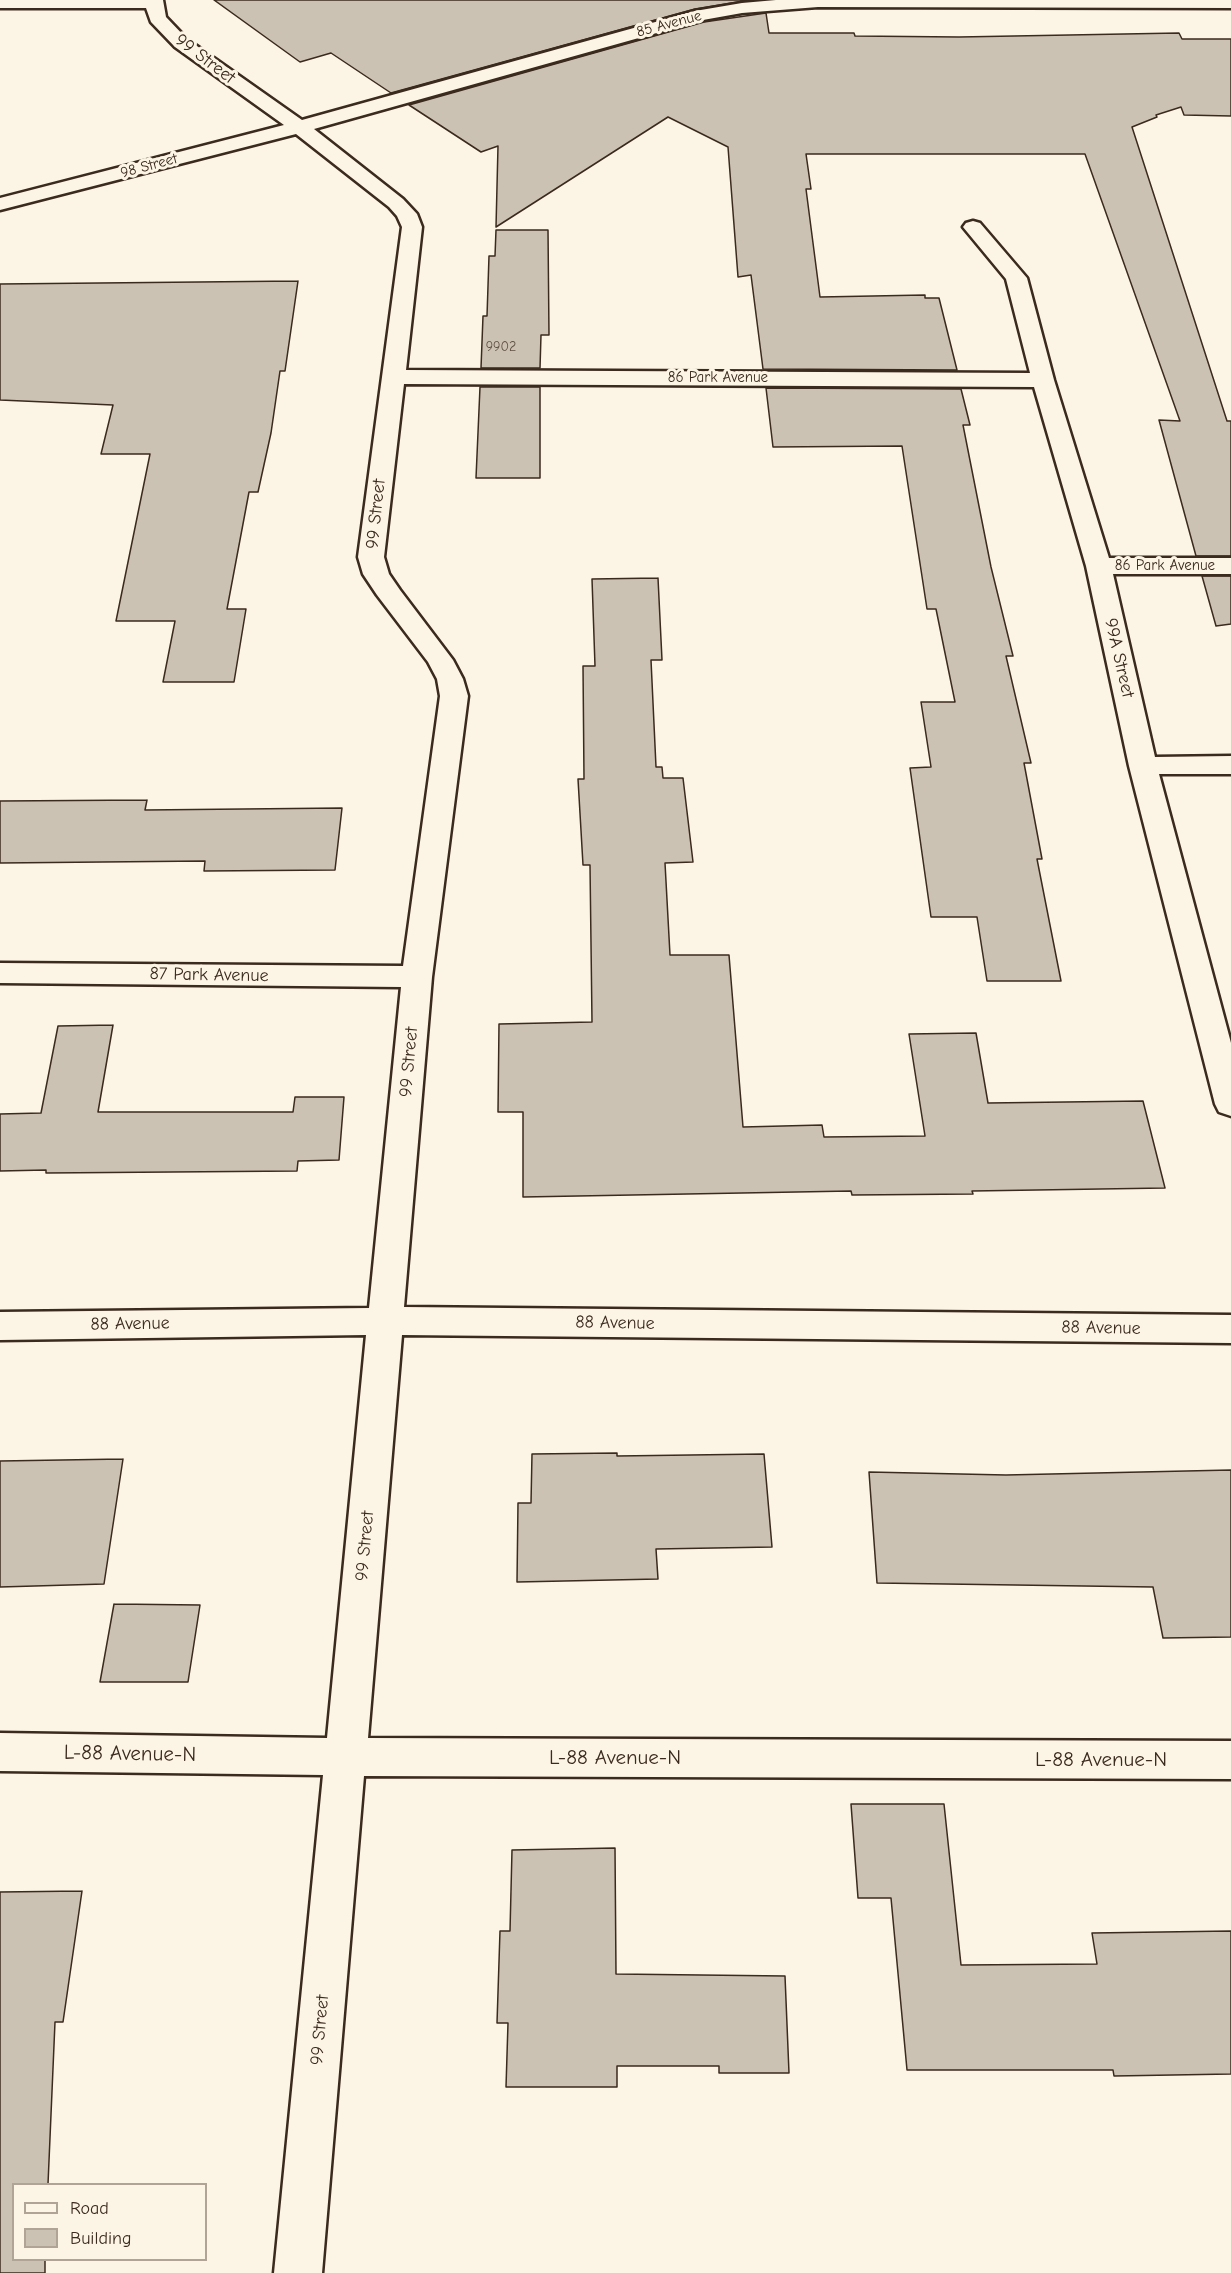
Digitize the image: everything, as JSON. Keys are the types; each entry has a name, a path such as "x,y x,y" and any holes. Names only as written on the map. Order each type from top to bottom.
{"street":[{"path":"0,3 154,2"},
{"name":"99 Street","path":"154,2 158,18 181,43 299,127 407,214 412,227 371,557 376,574 390,596 440,660 450,679 454,696 417,977 298,2273"},
{"name":"85 Avenue","path":"299,127 701,15 742,8 818,2 1231,3"},
{"name":"98 Street","path":"0,204 299,127"},
{"name":"99A Street","path":"973,227 1016,278 1043,380 1099,566 1143,766 1231,1104"},
{"name":"86 Park Avenue","path":"393,377 1043,380"},
{"name":"86 Park Avenue","path":"1099,566 1231,566"},
{"path":"1143,766 1231,765"},
{"name":"87 Park Avenue","path":"0,973 417,977"},
{"name":"88 Avenue","path":"0,1326 386,1321 1231,1329"},
{"name":"L-88 Avenue-N","path":"0,1752 346,1757 1231,1760"}],"building":[{"path":"214,0 750,0 695,9 391,93 331,53 300,62"},
{"path":"766,13 769,33 959,37 1179,33 1182,39 1231,39 1231,116 1184,115 1181,107 1156,115 1157,117 1132,127 1227,421 1231,421 1231,556 1196,556 1159,420 1180,421 1085,154 806,154 811,189 806,189 820,297 925,295 925,298 939,298 957,370 763,369 751,275 738,277 728,147 668,117 496,227 498,146 481,152 409,105 704,22"},
{"path":"496,230 548,230 549,335 541,335 540,368 481,368 483,316 487,316 489,256 495,256"},
{"path":"298,281 285,371 280,371 271,433 258,492 249,492 227,609 246,609 234,682 163,682 175,621 116,621 150,454 101,454 113,405 0,400 0,284"},
{"path":"480,387 540,387 540,478 476,478"},
{"path":"766,388 961,389 970,425 963,425 991,567 1013,656 1006,656 1031,763 1024,763 1042,859 1037,859 1061,981 987,981 977,917 931,917 910,768 931,767 921,702 955,702 936,609 927,609 902,446 773,447"},
{"path":"1202,576 1231,576 1231,624 1216,626"},
{"path":"658,578 662,660 651,660 656,767 662,767 663,778 683,778 693,862 665,863 670,955 729,955 743,1127 822,1125 824,1137 925,1136 909,1034 976,1033 988,1103 1143,1101 1165,1188 972,1191 973,1194 852,1195 851,1191 523,1197 523,1112 498,1112 499,1024 592,1022 590,865 583,865 578,779 584,779 583,666 595,666 592,579"},
{"path":"147,800 145,810 342,808 335,870 204,871 205,861 0,863 0,801"},
{"path":"113,1025 98,1112 293,1112 295,1097 344,1097 339,1160 298,1161 297,1171 46,1173 46,1170 0,1171 0,1114 41,1113 58,1026"},
{"path":"617,1453 617,1456 764,1454 772,1547 656,1549 658,1579 517,1582 518,1503 531,1503 532,1454"},
{"path":"123,1459 104,1584 0,1587 0,1461"},
{"path":"1231,1470 1231,1637 1163,1638 1153,1587 877,1583 869,1472 1006,1475"},
{"path":"114,1604 200,1605 188,1682 100,1682"},
{"path":"851,1804 944,1804 961,1965 1097,1964 1092,1933 1231,1931 1231,2074 1114,2076 1113,2070 907,2070 891,1898 858,1898"},
{"path":"615,1848 616,1974 785,1976 789,2073 719,2073 719,2066 617,2066 617,2087 506,2087 508,2023 497,2023 500,1931 510,1931 512,1850"},
{"path":"82,1891 63,2022 55,2022 48,2183 12,2183 12,2261 45,2261 45,2273 0,2273 0,1892"}]}
